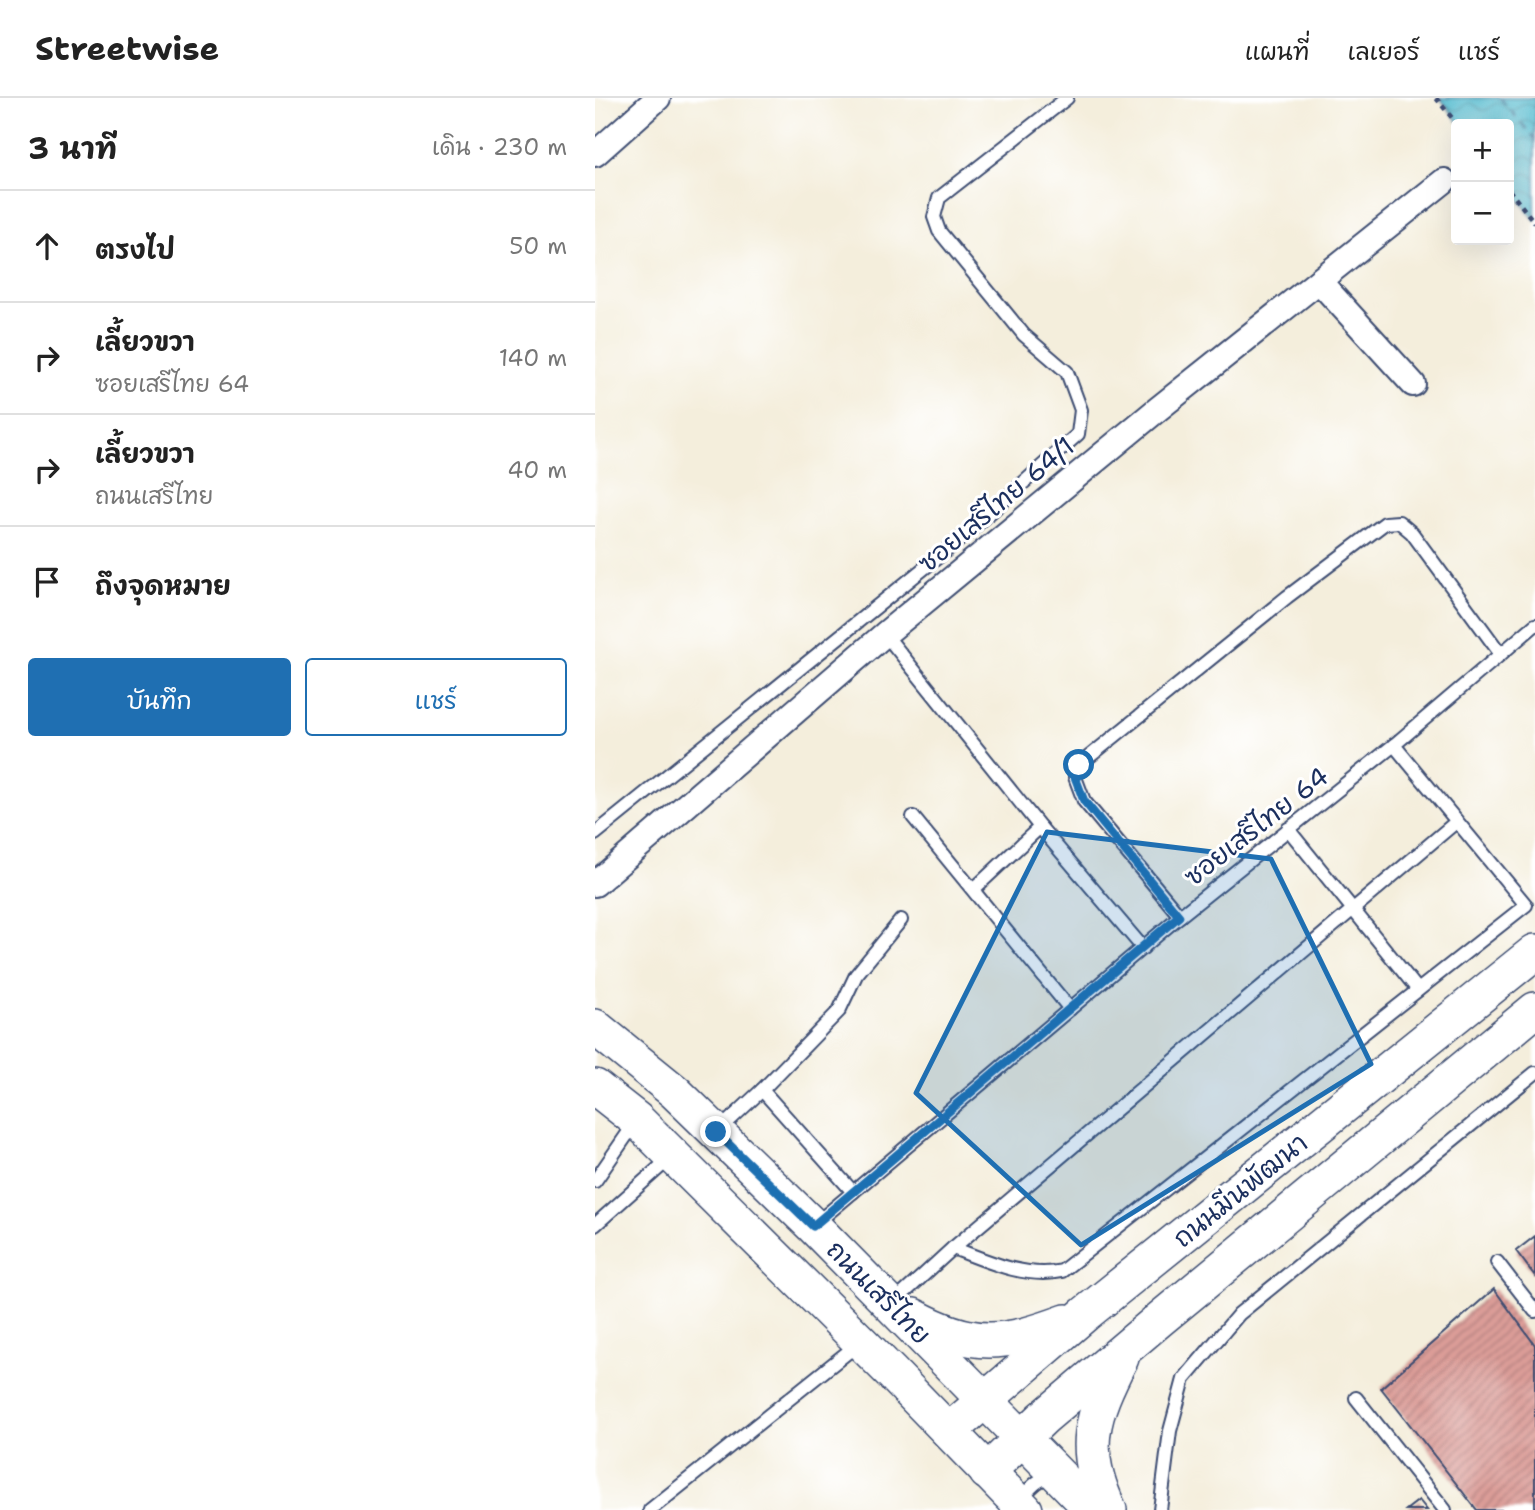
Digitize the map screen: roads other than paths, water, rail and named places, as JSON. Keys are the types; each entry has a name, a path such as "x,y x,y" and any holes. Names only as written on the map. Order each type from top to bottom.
{"main road":[{"name":"ถนนมีนพัฒนา","path":"949,1432 1085,1314 1535,952"},
{"name":"ถนนมีนพัฒนา","path":"987,1472 1022,1437 1125,1349 1535,1010"},
{"name":"ถนนเสรีไทย","path":"595,1027 675,1092 892,1304 1093,1510"},
{"name":"ถนนเสรีไทย","path":"595,1087 637,1120 673,1155 949,1432 1017,1508"},
{"path":"892,1304 941,1329 963,1337 992,1341 1025,1337 1085,1314"},
{"path":"1109,1510 1092,1464 1092,1437 1097,1410 1125,1349"}],"street":[{"path":"595,154 659,98"},
{"name":"ซอยเสรีไทย 64/1","path":"595,884 885,634 1148,417 1444,181"},
{"path":"1319,281 1413,384"}],"lane":[{"path":"595,834 964,536 1078,434 1081,410 1067,372 1024,335 939,231 934,217 939,198 1067,98"},
{"path":"1179,916 1084,801 1075,777 1079,765 1287,597 1385,523 1399,522 1412,533 1500,653"},
{"name":"ซอยเสรีไทย 64","path":"813,1226 1179,916 1394,745 1535,625"},
{"path":"885,634 1040,827 1143,948"},
{"path":"953,1248 1000,1266 1045,1275 1062,1271 1531,901 1456,822 1394,745"},
{"path":"913,817 1070,1009"},
{"path":"892,1304 953,1248 1456,822"},
{"path":"974,889 1040,827"},
{"path":"1288,829 1418,990"},
{"path":"716,1132 762,1090 839,1011 856,975 901,920"},
{"path":"1160,1510 1170,1431 1184,1379 1239,1314 1535,1073"},
{"path":"762,1090 853,1192"},
{"path":"595,1181 637,1120"},
{"path":"595,1225 673,1155"},
{"path":"1497,1262 1535,1311"},
{"path":"650,1510 860,1342"},
{"path":"1356,1398 1445,1510"},
{"path":"1017,1508 1035,1483 1046,1476 1062,1477"}],"water":[{"path":"1440,98 1535,98 1535,220 1514,193 1514,119 1456,119"}]}
